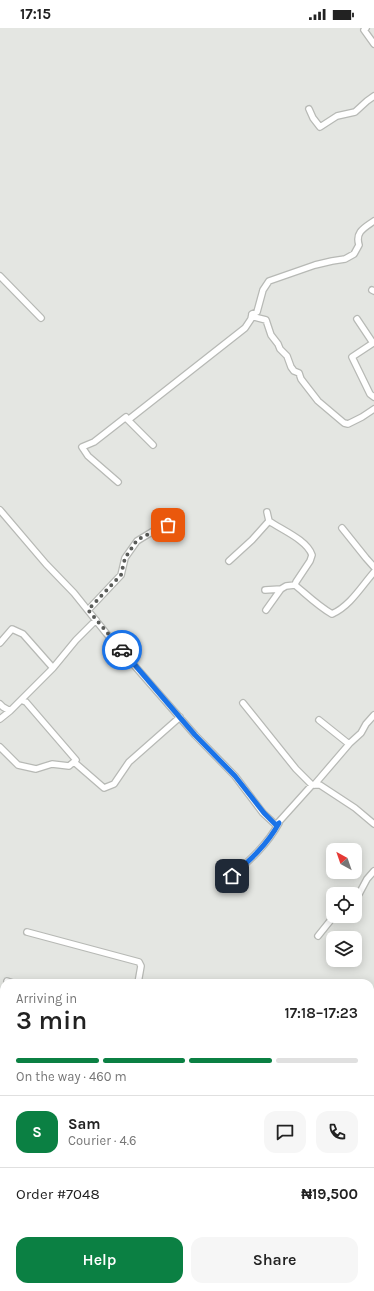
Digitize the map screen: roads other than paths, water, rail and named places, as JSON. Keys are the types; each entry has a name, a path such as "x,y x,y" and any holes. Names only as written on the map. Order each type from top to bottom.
{"street":[{"path":"366,28 364,30 374,44"},
{"path":"309,109 313,118 320,127 337,116 355,112 374,96"},
{"path":"128,420 244,328 251,319 252,314 257,312 264,290 269,281 315,265 345,259 354,254 359,245 357,239 359,234 364,228 374,221"},
{"path":"0,276 41,318"},
{"path":"252,314 254,317 266,320 271,335 280,349 287,356 294,371 299,373 301,379 316,399 344,423 348,424 374,409"},
{"path":"357,318 373,343 352,357 370,394 374,397"},
{"path":"118,482 88,456 82,447 94,442 126,417 153,445"},
{"path":"0,510 16,530 74,593 195,735 235,776 264,813 276,825 279,823"},
{"path":"267,512 269,521 310,549 312,555 310,561 295,585"},
{"path":"229,562 269,521"},
{"path":"88,610 121,575 125,558 137,540 168,525"},
{"path":"342,528 374,566"},
{"path":"265,590 280,589 286,586 295,585 332,614 338,611 357,594 374,572"},
{"path":"266,610 280,589"},
{"path":"0,719 54,668 76,640 96,620"},
{"path":"0,643 12,629 23,634 44,660 54,668"},
{"path":"21,700 26,702 76,760 74,762 104,788 114,784 129,762 180,717"},
{"path":"244,703 296,769 313,785 320,785 355,808 374,824"},
{"path":"0,704 10,711"},
{"path":"232,876 256,856 279,823 349,744 361,733 366,724 374,715"},
{"path":"319,720 349,744"},
{"path":"366,724 374,720"},
{"path":"0,747 18,765 36,769 52,764 70,766 74,762"},
{"path":"362,888 367,879 374,871"},
{"path":"318,936 328,923"},
{"path":"26,932 139,962 141,966 139,979"}]}
